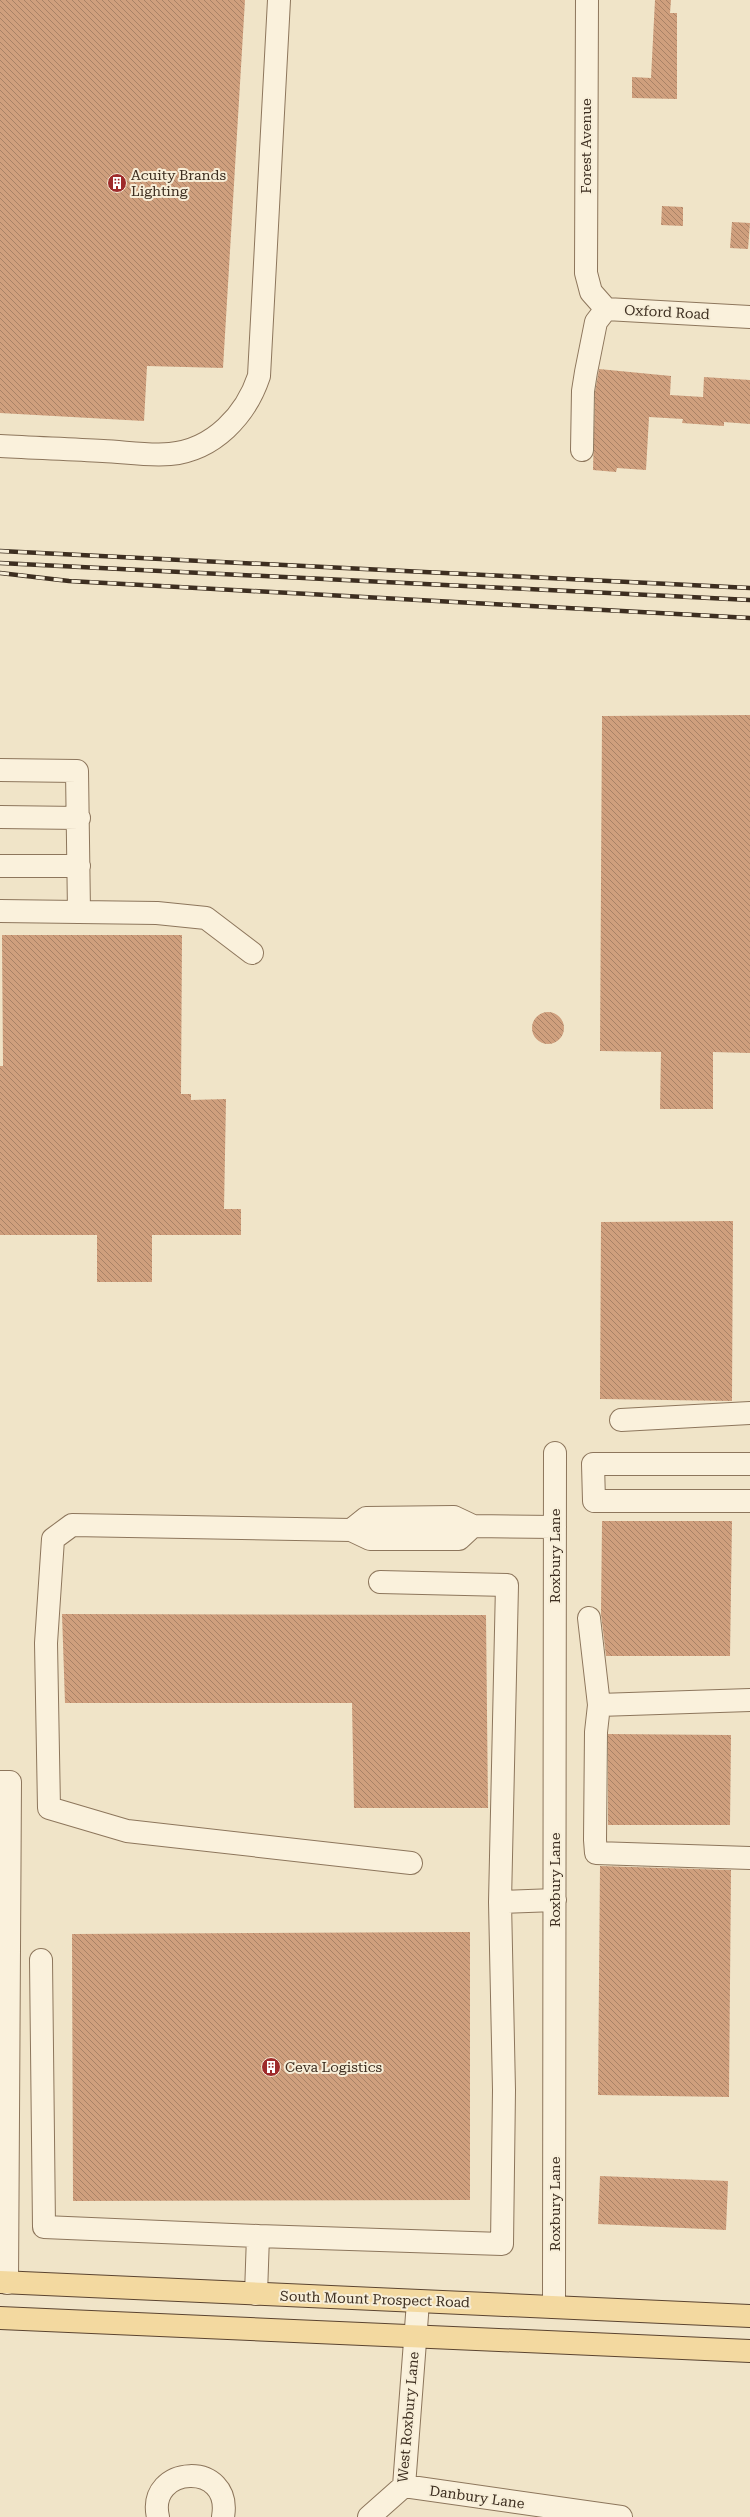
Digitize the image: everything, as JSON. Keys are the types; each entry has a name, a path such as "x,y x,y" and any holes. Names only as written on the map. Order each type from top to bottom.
{"main road":[{"name":"South Mount Prospect Road","path":"4,2283 750,2316"},
{"path":"0,2318 750,2351"}],"street":[{"path":"0,446 170,454 200,445 215,437 228,427 247,404 259,376 279,0"},
{"name":"Forest Avenue","path":"587,0 586,273 591,292"},
{"name":"Oxford Road","path":"591,292 606,309 750,317"},
{"path":"582,450 584,385 596,322 606,309"},
{"path":"0,770 77,771 79,818 79,912"},
{"path":"0,817 79,818"},
{"path":"0,866 79,866"},
{"path":"0,911 157,913 206,918 252,953"},
{"path":"621,1420 750,1413"},
{"name":"Roxbury Lane","path":"554,2307 555,1453"},
{"path":"750,1464 593,1464 594,1501 750,1501"},
{"path":"411,1863 127,1831 49,1808 46,1643 54,1539 72,1525 351,1530 366,1518 454,1517 473,1526 555,1527"},
{"path":"41,1960 44,2227 502,2244 504,2090 500,1902 508,1602 507,1584 380,1582"},
{"path":"589,1618 599,1705 596,1732 596,1853 750,1858"},
{"path":"599,1705 750,1700"},
{"path":"0,1782 10,1782 3,2250 4,2283"},
{"path":"500,1902 555,1900"},
{"path":"256,2294 258,2236"},
{"name":"West Roxbury Lane","path":"369,2517 404,2486 418,2302"},
{"path":"158,2517 157,2504 161,2493 172,2481 187,2475 209,2480 217,2487 224,2503 223,2517"},
{"name":"Danbury Lane","path":"404,2486 621,2517"}],"building":[{"name":"Acuity Brands Lighting","path":"0,0 245,0 223,368 147,366 144,421 0,413"},
{"path":"655,0 671,0 670,13 677,13 677,99 632,98 632,77 651,78"},
{"path":"662,206 683,207 683,226 661,225"},
{"path":"732,222 750,223 748,249 730,248"},
{"path":"599,369 671,376 670,395 703,397 704,377 750,380 750,424 724,422 724,426 682,423 683,419 649,417 646,470 617,468 616,472 593,470 595,392"},
{"path":"750,715 750,1053 713,1052 713,1109 660,1109 661,1052 600,1051 602,716"},
{"path":"2,935 182,935 181,1094 191,1094 191,1100 226,1099 224,1209 241,1209 241,1235 152,1235 152,1282 97,1282 97,1235 0,1235 0,1066 3,1066"},
{"path":"545,1012 551,1012 560,1016 564,1028 560,1040 551,1044 545,1044 536,1040 532,1031 532,1025 536,1016"},
{"path":"733,1221 732,1401 600,1399 601,1222"},
{"path":"602,1521 732,1521 730,1656 606,1656 601,1614"},
{"path":"62,1614 486,1615 488,1808 354,1808 352,1703 65,1703"},
{"path":"608,1734 731,1735 730,1825 608,1825"},
{"path":"600,1866 731,1870 729,2097 598,2095"},
{"name":"Ceva Logistics","path":"470,1932 470,2200 73,2201 72,1934"},
{"path":"600,2176 728,2181 726,2230 598,2224"}],"railway":[{"path":"0,551 750,588"},
{"path":"0,563 750,600"},
{"path":"0,573 69,581 750,618"}],"place":[{"name":"Acuity Brands Lighting","path":"117,183"},
{"name":"Ceva Logistics","path":"271,2067"}]}
